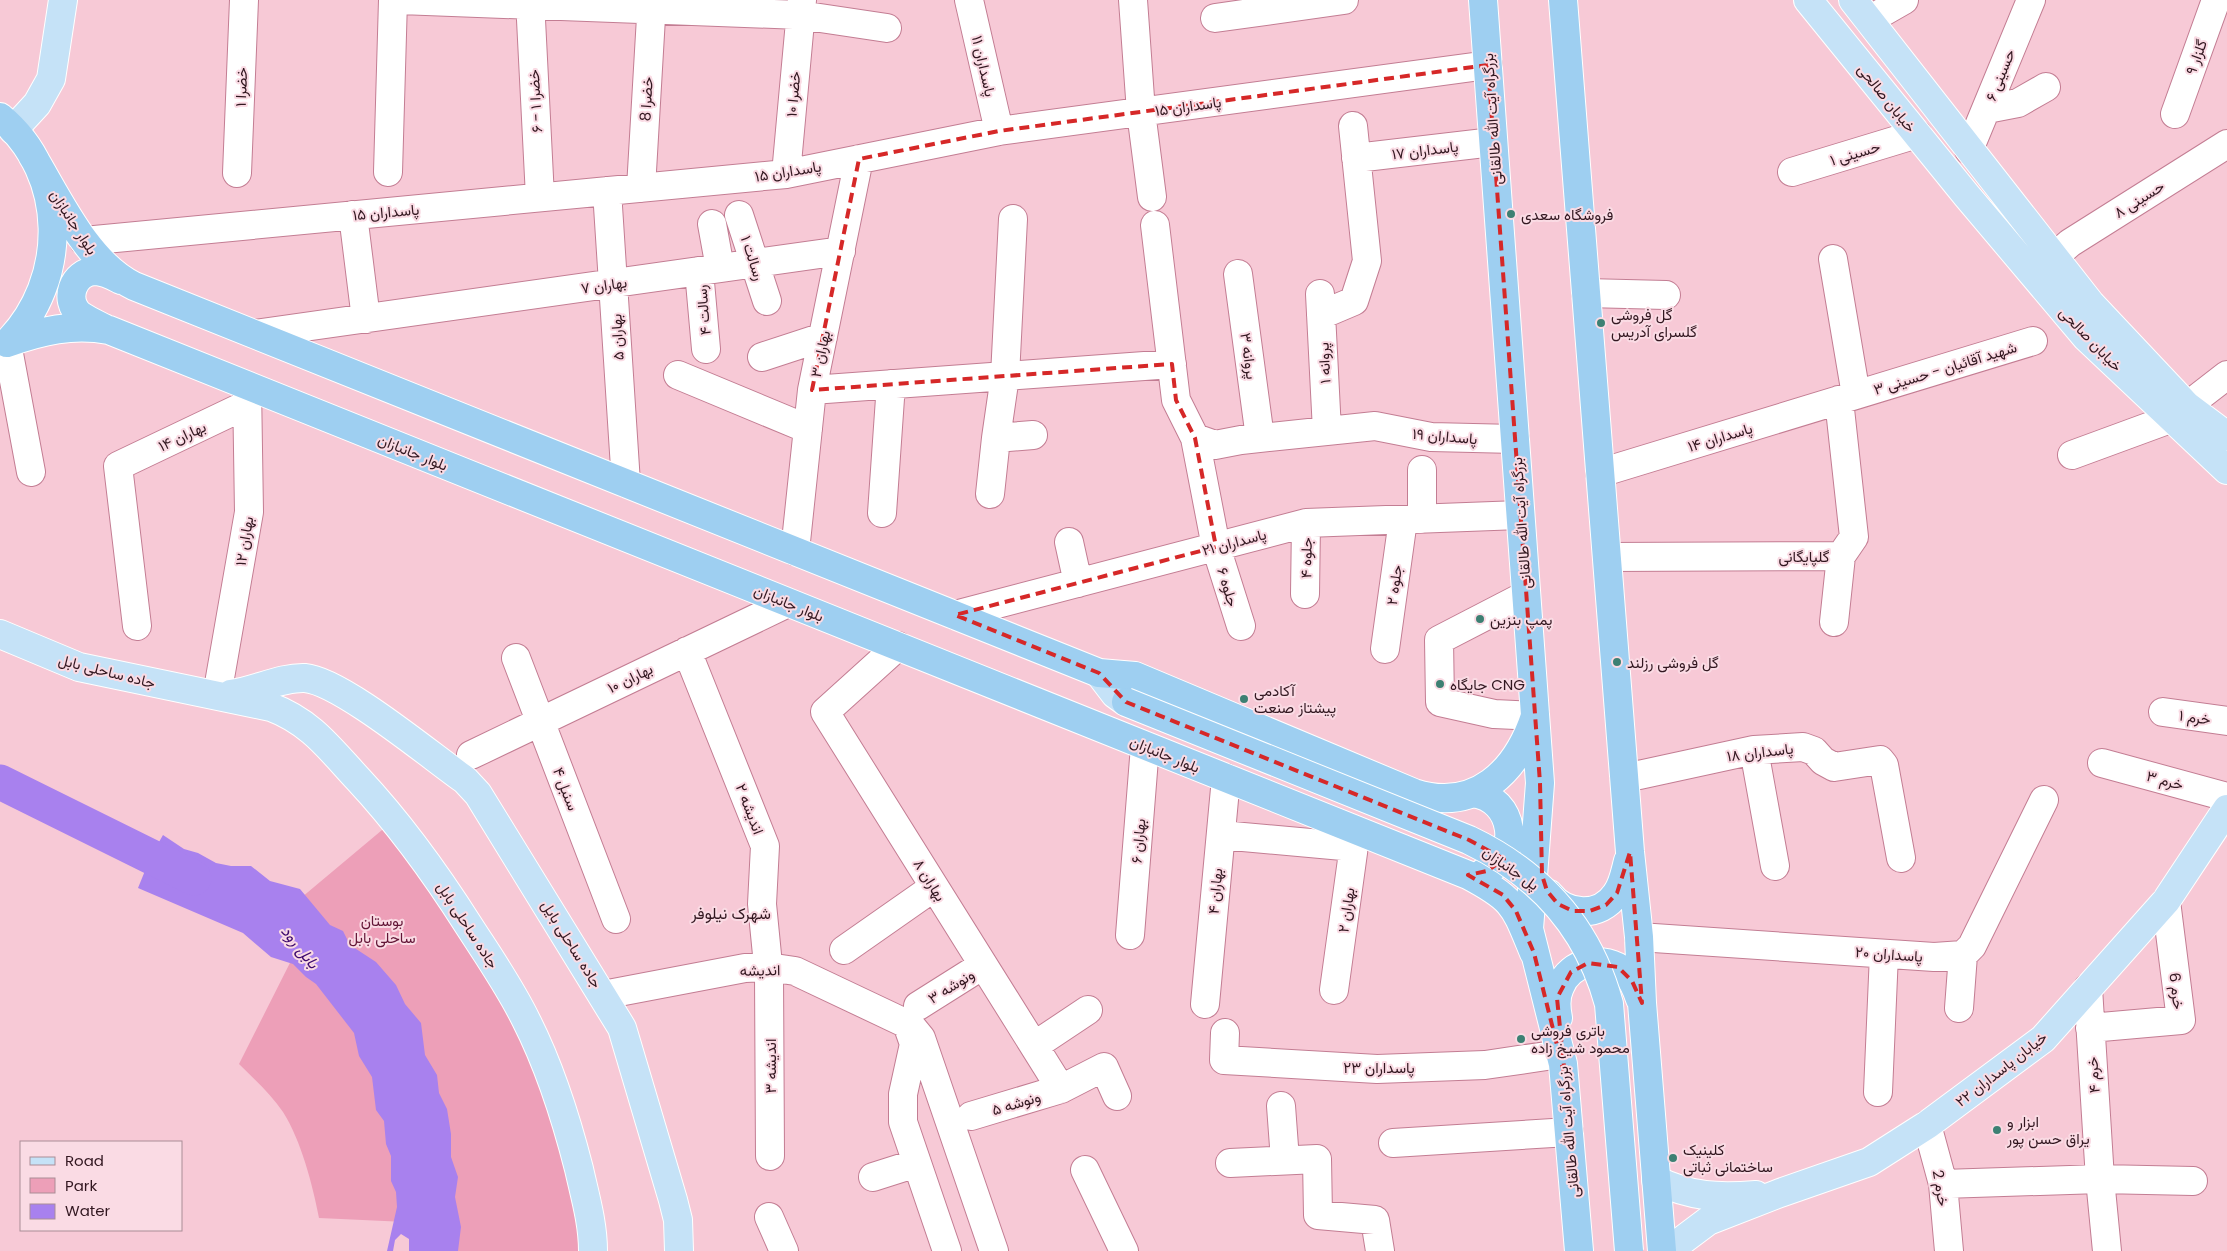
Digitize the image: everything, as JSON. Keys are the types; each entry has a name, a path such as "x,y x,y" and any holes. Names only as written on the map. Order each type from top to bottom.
{"highway":[{"name":"بزرگراه آیت الله طالقانی","path":"1483,0 1540,795 1529,929 1563,1066 1579,1251"},
{"path":"1563,0 1630,852 1639,937 1642,1003 1662,1251"},
{"path":"3,346 21,328 39,297 48,275 53,228 49,197 32,154 7,124"},
{"name":"بلوار جانبازان","path":"32,154 84,241 100,262 118,277 134,286 1099,673 1135,676 1422,796 1448,798 1474,793 1490,784 1505,770 1525,744 1535,716"},
{"path":"110,330 80,315 72,301 74,285 85,273 101,271 134,286"},
{"name":"بلوار جانبازان","path":"3,346 58,328 81,327 110,330 247,396 898,646 1226,778 1355,839 1468,875 1491,887 1511,902 1534,953"},
{"name":"پل جانبازان","path":"1126,702 1469,840 1495,854 1528,877 1562,910 1591,954 1600,974 1609,1004 1628,1251"},
{"path":"1468,875 1478,874 1496,865 1507,849 1510,839 1508,824 1502,810 1487,797 1474,793"},
{"path":"1540,795 1542,875 1547,891 1558,904 1565,908 1582,912 1606,905 1621,885 1630,852"},
{"path":"1563,1066 1556,998 1564,979 1571,972 1588,963 1609,963 1618,967 1632,981 1642,1003"}],"main road":[{"path":"7,124 37,104 51,79 63,0"},
{"name":"خیابان صالحی","path":"1808,0 1967,196"},
{"path":"1861,10 1969,150"},
{"name":"خيابان صالحی","path":"1969,150 2053,258 2227,470"},
{"name":"خيابان صالحی","path":"1967,196 2086,337 2179,412 2227,436"},
{"name":"جاده ساحلی بابل","path":"0,634 79,667 272,707 301,721 379,801 443,885 511,991 545,1063 572,1143 589,1212 593,1251"},
{"path":"1099,673 1115,694 1126,702"},
{"name":"جاده ساحلی بابل","path":"217,695 239,693 304,678 327,684 357,702"},
{"name":"جاده ساحلی بایل","path":"357,702 465,780 478,794 603,995 622,1028 628,1043 674,1200 678,1220 679,1251"},
{"name":"خیابان پاسداران ۲۲","path":"1676,1251 1680,1242 1708,1222 1780,1192 1869,1162 1927,1125 2043,1039 2166,901 2227,809"},
{"name":"خیابان پاسداران ۲۲","path":"1656,1180 1676,1190 1720,1198 1780,1192"}],"street":[{"name":"خضرا ۱","path":"238,173 244,0"},
{"path":"388,172 393,0"},
{"path":"400,0 801,8 887,28"},
{"name":"پاسداران ١١","path":"969,0 999,131"},
{"path":"1133,0 1141,112 1152,197"},
{"path":"1215,18 1264,5 1344,0"},
{"path":"1861,10 1904,0"},
{"name":"حسینی ۶","path":"1969,150 2031,0"},
{"name":"گلزار ٩","path":"2175,114 2216,0"},
{"name":"خضرا ۱ - ۶","path":"530,3 540,197"},
{"name":"خضرا 8","path":"641,188 651,5"},
{"name":"خضرا ۱۰","path":"786,174 801,8"},
{"name":"پاسداران ۱۵","path":"84,241 786,174 999,131 1488,65"},
{"path":"1987,109 2018,103 2046,88"},
{"path":"1353,126 1356,158"},
{"name":"حسینی ۱","path":"1792,172 1917,134"},
{"name":"پاسداران ۱۷","path":"1356,158 1493,142"},
{"name":"حسینی ۸","path":"2053,258 2070,243 2227,144"},
{"name":"پروانه ۱","path":"1327,431 1321,305 1354,301 1367,261 1356,158"},
{"name":"بهاران ۳","path":"795,551 812,390 858,159"},
{"name":"بهاران ۵","path":"607,191 626,483"},
{"path":"353,215 366,319"},
{"name":"رسالت ۱","path":"739,215 767,301"},
{"path":"990,494 1005,376 1013,219"},
{"name":"رسالت ۴","path":"706,349 712,224"},
{"name":"جلوه ۶","path":"1155,225 1176,400 1195,438 1216,547 1241,626"},
{"name":"بهاران ۷","path":"255,334 841,251"},
{"name":"گلپایگانی","path":"1607,557 1841,556 1854,536 1848,398 1833,259"},
{"name":"پروانه ۳","path":"1238,274 1260,438"},
{"path":"1586,293 1666,295"},
{"path":"762,357 823,337"},
{"name":"شهید آقائیان - حسینی ۳","path":"1848,398 2033,341"},
{"path":"3,346 31,472"},
{"path":"812,390 1172,364"},
{"path":"678,375 808,429"},
{"path":"2072,456 2179,412 2227,375"},
{"path":"882,513 891,384"},
{"name":"بهاران ۱۴","path":"137,626 118,466 247,396"},
{"name":"بهاران ۱۲","path":"217,695 249,512 247,396"},
{"name":"پاسداران ۱۴","path":"1600,473 1848,398"},
{"name":"پاسداران ۱۹","path":"1195,438 1215,445 1260,438 1375,426 1431,437 1515,439"},
{"path":"996,438 1033,435"},
{"name":"جلوه ۲","path":"1385,650 1422,470"},
{"name":"پاسداران ۲۱","path":"955,615 1306,523 1520,515"},
{"name":"جلوه ۴","path":"1305,594 1306,523"},
{"path":"1069,542 1078,583"},
{"path":"1834,622 1841,556"},
{"path":"1526,595 1439,640 1440,702 1494,714 1535,716"},
{"name":"بهاران ۱۰","path":"471,755 788,603"},
{"name":"بهاران ۸","path":"898,646 825,712 1061,1089"},
{"name":"اندیشه ۲","path":"687,651 765,846 762,904 769,971"},
{"name":"سنبل ۴","path":"516,658 616,919"},
{"name":"خرم ۱","path":"2163,712 2227,721"},
{"name":"بهاران ۶","path":"1130,935 1145,746"},
{"name":"پاسداران ۱۸","path":"1624,774 1639,775 1754,750 1803,747 1814,751 1823,761 1834,766 1880,760 1884,765 1901,858"},
{"path":"1754,750 1775,866"},
{"name":"خرم ۳","path":"2102,763 2227,797"},
{"name":"بهاران ۴","path":"1205,1004 1226,778"},
{"path":"1959,1008 1963,956 1972,946 2044,800"},
{"path":"1220,835 1355,839"},
{"name":"بهاران ۲","path":"1334,990 1355,839"},
{"path":"844,950 934,887"},
{"name":"خرم 6","path":"2090,1028 2181,1020 2166,901"},
{"name":"پاسداران ۲۰","path":"1639,937 1934,957 1963,956"},
{"path":"1878,1092 1884,954"},
{"name":"ونوشه ۳","path":"913,1015 983,965"},
{"name":"اندیشه","path":"603,995 745,968 769,971 794,971 913,1015"},
{"name":"اندیشه ۳","path":"769,971 770,1156"},
{"name":"خرم ۴","path":"2088,988 2100,1179 2107,1251"},
{"path":"1034,1046 1088,1010"},
{"path":"913,1015 914,1044 994,1251"},
{"name":"پاسداران ۲۳","path":"1225,1033 1224,1060 1233,1061 1377,1069 1485,1065 1563,1066"},
{"path":"918,1054 902,1094 902,1113 947,1251"},
{"path":"1061,1089 1104,1067 1117,1096"},
{"name":"ونوشه ۵","path":"971,1116 1061,1089"},
{"path":"1281,1106 1285,1160"},
{"name":"خرم 2","path":"1927,1125 1943,1184 1949,1251"},
{"path":"1393,1143 1569,1132"},
{"path":"1230,1163 1317,1159 1318,1215 1375,1220 1380,1251"},
{"path":"872,1177 917,1163"},
{"path":"1085,1170 1124,1251"},
{"path":"1943,1184 2100,1179 2193,1181"},
{"path":"769,1217 784,1251"}],"highlighted area":[{"path":"1488,65 1540,783 1542,875 1547,891 1558,904 1573,911 1590,911 1606,905 1617,893 1630,852 1642,1003 1632,981 1618,967 1588,963 1571,972 1557,998 1565,1077 1534,953 1516,911 1503,895 1468,875 1487,871 1504,859 1469,840 1126,702 1099,673 955,615 1216,547 1195,438 1176,400 1172,364 812,390 859,159 999,131"}],"green space":[{"name":"بوستان ساحلی بابل","path":"394,820 511,991 593,1251 427,1251 428,1223 319,1218 306,1164 289,1123 273,1099 239,1064 300,943 277,918"}],"water":[{"path":"163,835 184,849 198,853 216,863 231,866 251,866 270,881 300,889 330,925 343,931 350,945 376,962 396,985 405,1004 421,1023 425,1055 437,1075 439,1093 447,1109 451,1134 451,1157 458,1177 455,1197 461,1227 458,1251 409,1251 409,1239 401,1234 395,1240 393,1251 387,1251 397,1207 396,1192 391,1181 391,1156 386,1144 384,1121 376,1110 372,1077 359,1056 354,1033 316,984 293,964 271,957 243,933 138,888 151,856"}],"waterway":[{"name":"بابل رود","path":"0,782 194,878"}],"place":[{"name":"فروشگاه سعدی","path":"1511,214"},
{"name":"گل فروشی گلسرای آدریس","path":"1601,323"},
{"name":"پمپ بنزین","path":"1480,619"},
{"name":"گل فروشی رزلند","path":"1617,662"},
{"name":"جایگاه CNG","path":"1440,684"},
{"name":"آکادمی پیشتاز صنعت","path":"1244,699"},
{"name":"باتری فروشی محمود شیخ زاده","path":"1521,1039"},
{"name":"ابزار و یراق حسن پور","path":"1997,1130"},
{"name":"کلینیک ساختمانی ثباتی","path":"1673,1158"}],"district":[{"name":"شهرک نیلوفر","path":"731,913"}]}
